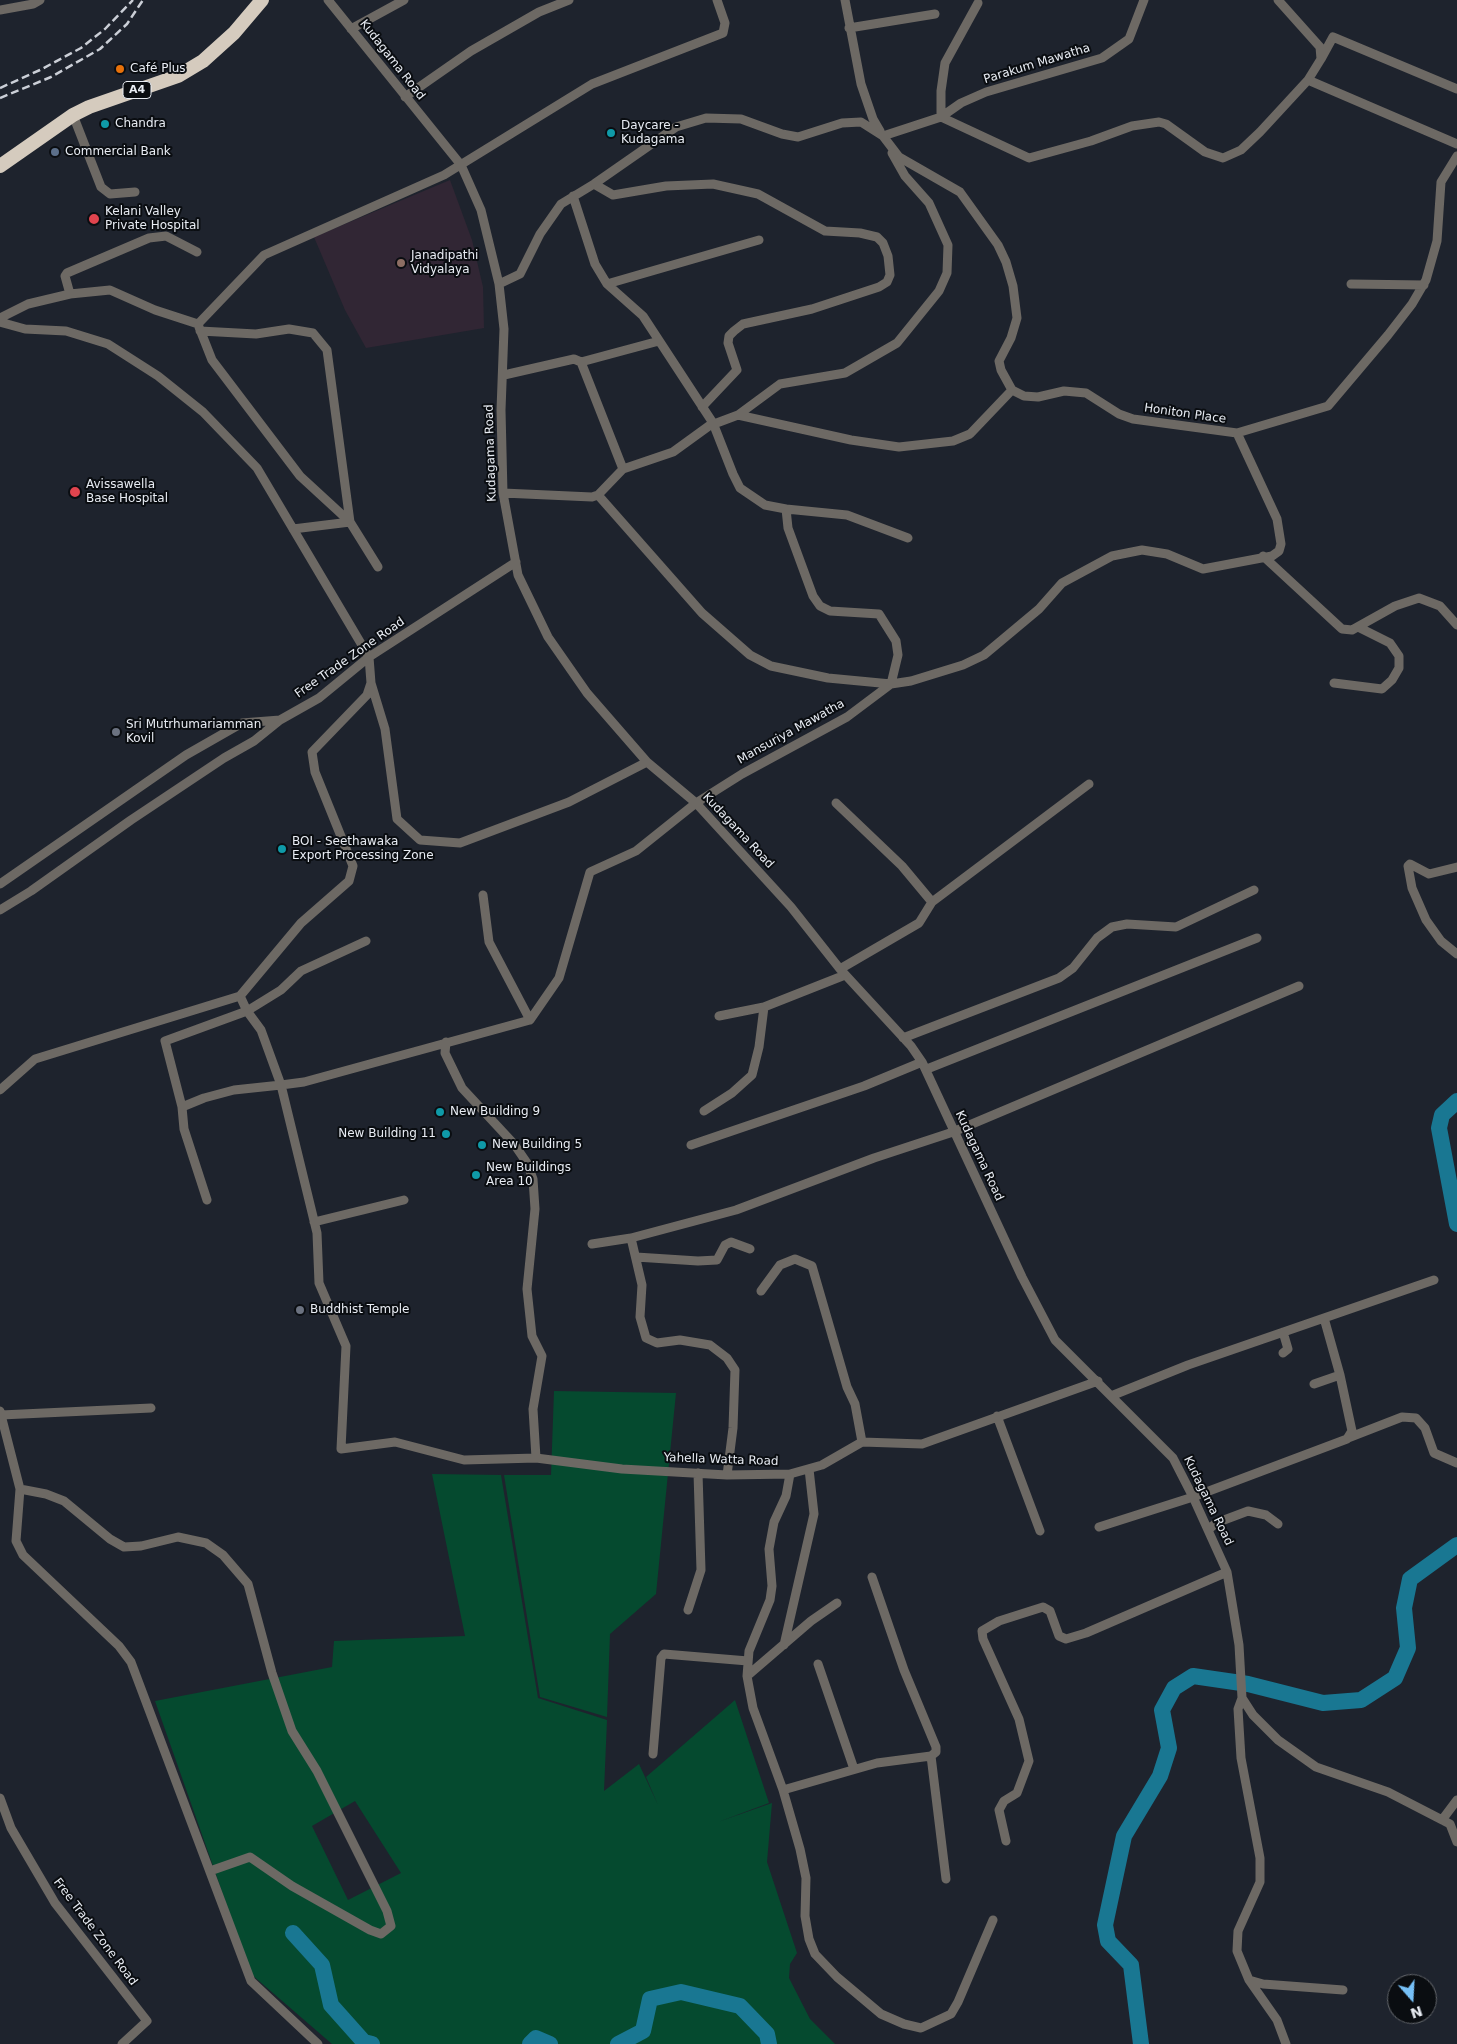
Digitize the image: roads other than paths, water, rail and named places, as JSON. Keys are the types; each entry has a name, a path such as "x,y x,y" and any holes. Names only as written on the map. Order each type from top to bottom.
{"highway":[{"name":"A4","path":"0,166 73,115 89,107 178,76 203,61 234,33 262,0"}],"street":[{"path":"0,10 33,4 40,0"},
{"name":"Kudagama Road","path":"328,0 461,165 481,210 499,284 504,329 502,410 503,494 518,575 548,637 587,693 647,762 696,803 790,907 842,972 911,1046 924,1066 953,1132 963,1147 1022,1277 1055,1340 1173,1458 1193,1497 1227,1572 1239,1645 1242,1698"},
{"path":"352,29 404,0"},
{"path":"405,97 471,52 539,12 569,0"},
{"path":"199,327 264,255 444,175 592,84 723,33 725,23 717,0"},
{"path":"503,494 592,497 598,495 623,469 674,452 713,424 738,415 780,384 845,373 897,343 939,291 947,273 948,245 929,203 905,176 873,120 861,84 848,28 845,0"},
{"name":"Parakum Mawatha","path":"941,117 961,102 986,92 1102,58 1129,39 1144,0"},
{"path":"1278,0 1320,48 1321,59"},
{"path":"941,117 941,91 945,63 978,3"},
{"path":"848,28 935,14"},
{"path":"883,136 941,117 1029,158 1082,144 1132,126 1159,122 1166,124 1205,152 1223,158 1241,150 1308,80 1333,37 1457,89"},
{"path":"1308,80 1457,144"},
{"path":"73,115 101,187 110,194 135,192"},
{"path":"499,284 520,274 553,212 572,196 594,184 664,135 693,121 706,118 740,119 782,134 798,137 842,123 862,122 883,136 899,157 960,192 998,245 1006,262 1013,286 1017,318 1012,338 999,361 1001,370 1012,390 970,434 953,441 899,447 851,440 738,415"},
{"name":"Honiton Place","path":"1012,390 1024,396 1038,397 1064,391 1086,393 1119,414 1133,419 1237,433 1328,406 1388,335 1424,285 1437,241 1441,182 1457,156"},
{"path":"594,184 613,195 666,186 713,184 758,194 825,231 860,233 877,237 883,243 888,256 890,275 887,282 879,287 812,309 743,324 734,331 729,336 728,343 738,370 702,406"},
{"path":"572,196 595,264 607,284 643,316 702,406 713,424 732,474 740,488 765,505 847,515 908,538"},
{"path":"70,294 65,276 66,272 149,238 166,236 197,252"},
{"path":"607,284 759,240"},
{"path":"1351,284 1424,285"},
{"path":"0,320 28,304 70,294 110,290 199,327 256,334 289,329 313,333 327,350 350,522"},
{"path":"0,320 25,328 66,331 108,344 158,376 203,412 257,468 369,658 371,683 384,729 397,819 420,840 460,843 569,802 647,762"},
{"path":"199,327 212,360 300,476 350,522 378,567"},
{"path":"504,375 574,359 581,362 659,341"},
{"path":"581,362 623,469"},
{"path":"786,509 788,528 814,596 820,606 830,611 879,614 896,641 898,654 891,684 912,681 962,665 984,655 1039,609 1062,583 1112,556 1142,550 1167,554 1203,569 1263,556 1272,556 1279,551 1281,544 1277,520 1237,433"},
{"name":"Mansuriya Mawatha","path":"598,495 702,613 750,655 771,666 819,676 891,684"},
{"path":"293,529 350,522"},
{"path":"1263,556 1342,630 1352,630 1395,606 1419,598 1440,606 1457,625"},
{"name":"Free Trade Zone Road","path":"0,910 31,891 216,763 254,741 280,720 319,698 369,658 516,562"},
{"path":"1334,683 1382,689 1392,680 1399,668 1398,656 1390,643 1358,627"},
{"path":"0,1090 35,1059 240,996 301,923 349,881 353,866 315,772 312,752 367,695 371,683"},
{"name":"Mansuriya Mawatha","path":"530,1020 559,978 590,872 636,851 696,803 742,774 847,716 891,684"},
{"path":"0,884 186,755 242,723 280,720"},
{"path":"719,1016 764,1007 842,972 919,923 932,902 1088,784"},
{"path":"836,803 902,866 932,902"},
{"path":"1457,867 1429,874 1410,864 1408,866 1412,888 1426,920 1441,941 1457,954"},
{"path":"903,1038 1059,978 1073,968 1097,938 1112,927 1127,924 1176,926 1254,890"},
{"path":"182,1108 204,1098 234,1090 304,1082 530,1020 489,942 483,895"},
{"path":"691,1145 924,1066 1257,938"},
{"path":"207,1200 184,1129 182,1108 165,1041 247,1011 282,990 301,971 366,941"},
{"path":"592,1244 631,1238 736,1210 874,1158 953,1132 1299,986"},
{"path":"240,996 247,1011 261,1030 281,1085 314,1222 404,1200"},
{"path":"704,1110 732,1093 752,1075 759,1047 764,1007"},
{"path":"446,1042 445,1053 462,1088 514,1144 527,1162 533,1178 535,1209 527,1289 532,1336 542,1356 533,1409 536,1458"},
{"name":"Yahella Watta Road","path":"314,1222 317,1233 319,1283 346,1346 341,1449 395,1442 464,1460 536,1458 622,1469 727,1474 790,1474 822,1465 862,1442"},
{"path":"631,1238 642,1285 640,1317 646,1338 657,1343 680,1340 710,1346 727,1358 734,1370 733,1428 727,1474"},
{"path":"636,1257 698,1261 717,1260 724,1245 731,1242 750,1249"},
{"path":"762,1291 780,1265 795,1259 812,1266 847,1387 855,1404 862,1442 922,1444 1098,1381"},
{"path":"1111,1396 1188,1365 1434,1280"},
{"path":"1324,1318 1340,1375 1352,1431 1347,1438"},
{"path":"1283,1332 1288,1349 1283,1353"},
{"path":"1314,1384 1340,1375"},
{"path":"151,1408 0,1413 20,1489 16,1541 23,1555 119,1646 131,1662 251,1981 318,2044"},
{"path":"997,1416 1040,1531"},
{"path":"1099,1527 1193,1497 1402,1417 1416,1418 1425,1428 1434,1453 1457,1463"},
{"path":"784,1645 814,1514 809,1470"},
{"path":"688,1610 700,1570 698,1473"},
{"path":"790,1474 786,1496 774,1522 769,1549 772,1586 770,1600 749,1651 747,1676 754,1708 783,1790 800,1849 806,1878 805,1916 809,1939 815,1954 837,1977 880,2014 904,2024 921,2028 951,2014 993,1920"},
{"path":"20,1489 46,1494 64,1501 110,1539 124,1547 141,1546 178,1537 206,1543 223,1555 248,1584 272,1673 292,1731 318,1771 387,1911 390,1926 381,1934 370,1930 292,1886 250,1856 210,1871"},
{"path":"1209,1529 1216,1523 1248,1510 1266,1515 1278,1524"},
{"path":"1006,1841 999,1810 1004,1801 1017,1793 1029,1761 1018,1719 983,1639 982,1631 999,1621 1043,1607 1050,1611 1059,1636 1066,1639 1086,1633 1227,1572"},
{"path":"783,1790 877,1763 931,1756 936,1752 936,1747 904,1670 872,1576"},
{"path":"747,1676 811,1621 837,1603"},
{"path":"653,1754 661,1658 664,1654 748,1662"},
{"path":"818,1664 854,1769"},
{"path":"1242,1698 1253,1715 1278,1740 1316,1767 1388,1792 1450,1824 1457,1842"},
{"path":"1242,1698 1238,1709 1241,1758 1260,1858 1260,1882 1238,1931 1236,1951 1250,1980 1277,2020 1286,2044"},
{"path":"931,1756 946,1878"},
{"name":"Free Trade Zone Road","path":"0,1798 11,1828 55,1902 147,2021 122,2044"},
{"path":"1442,1820 1457,1800"},
{"path":"1250,1980 1263,1984 1343,1990"}],"waterway":[{"path":"1457,1101 1442,1115 1439,1128 1457,1224"},
{"path":"1141,2044 1131,1965 1108,1941 1105,1925 1124,1836 1160,1776 1169,1748 1162,1710 1174,1688 1193,1676 1248,1684 1323,1703 1361,1700 1395,1678 1408,1648 1404,1608 1410,1579 1457,1545"},
{"path":"293,1933 322,1965 331,2005 364,2042 372,2044"},
{"path":"618,2044 643,2031 650,1999 681,1992 740,2006 767,2034 769,2044"},
{"path":"530,2044 536,2038 550,2044"}],"railway":[{"path":"0,88 40,70 81,48 105,29 133,0"},
{"path":"0,98 51,77 100,49 127,24 143,0"}],"place":[{"name":"Café Plus","path":"120,69"},
{"name":"Chandra","path":"105,124"},
{"name":"Daycare - Kudagama","path":"611,133"},
{"name":"Commercial Bank","path":"55,152"},
{"name":"Kelani Valley Private Hospital","path":"94,219"},
{"name":"Janadipathi Vidyalaya","path":"401,263"},
{"name":"Avissawella Base Hospital","path":"75,492"},
{"name":"Sri Mutrhumariamman Kovil","path":"116,732"},
{"name":"BOI - Seethawaka Export Processing Zone","path":"282,849"},
{"name":"New Building 9","path":"440,1112"},
{"name":"New Building 11","path":"446,1134"},
{"name":"New Building 5","path":"482,1145"},
{"name":"New Buildings Area 10","path":"476,1175"},
{"name":"Buddhist Temple","path":"300,1310"}]}
